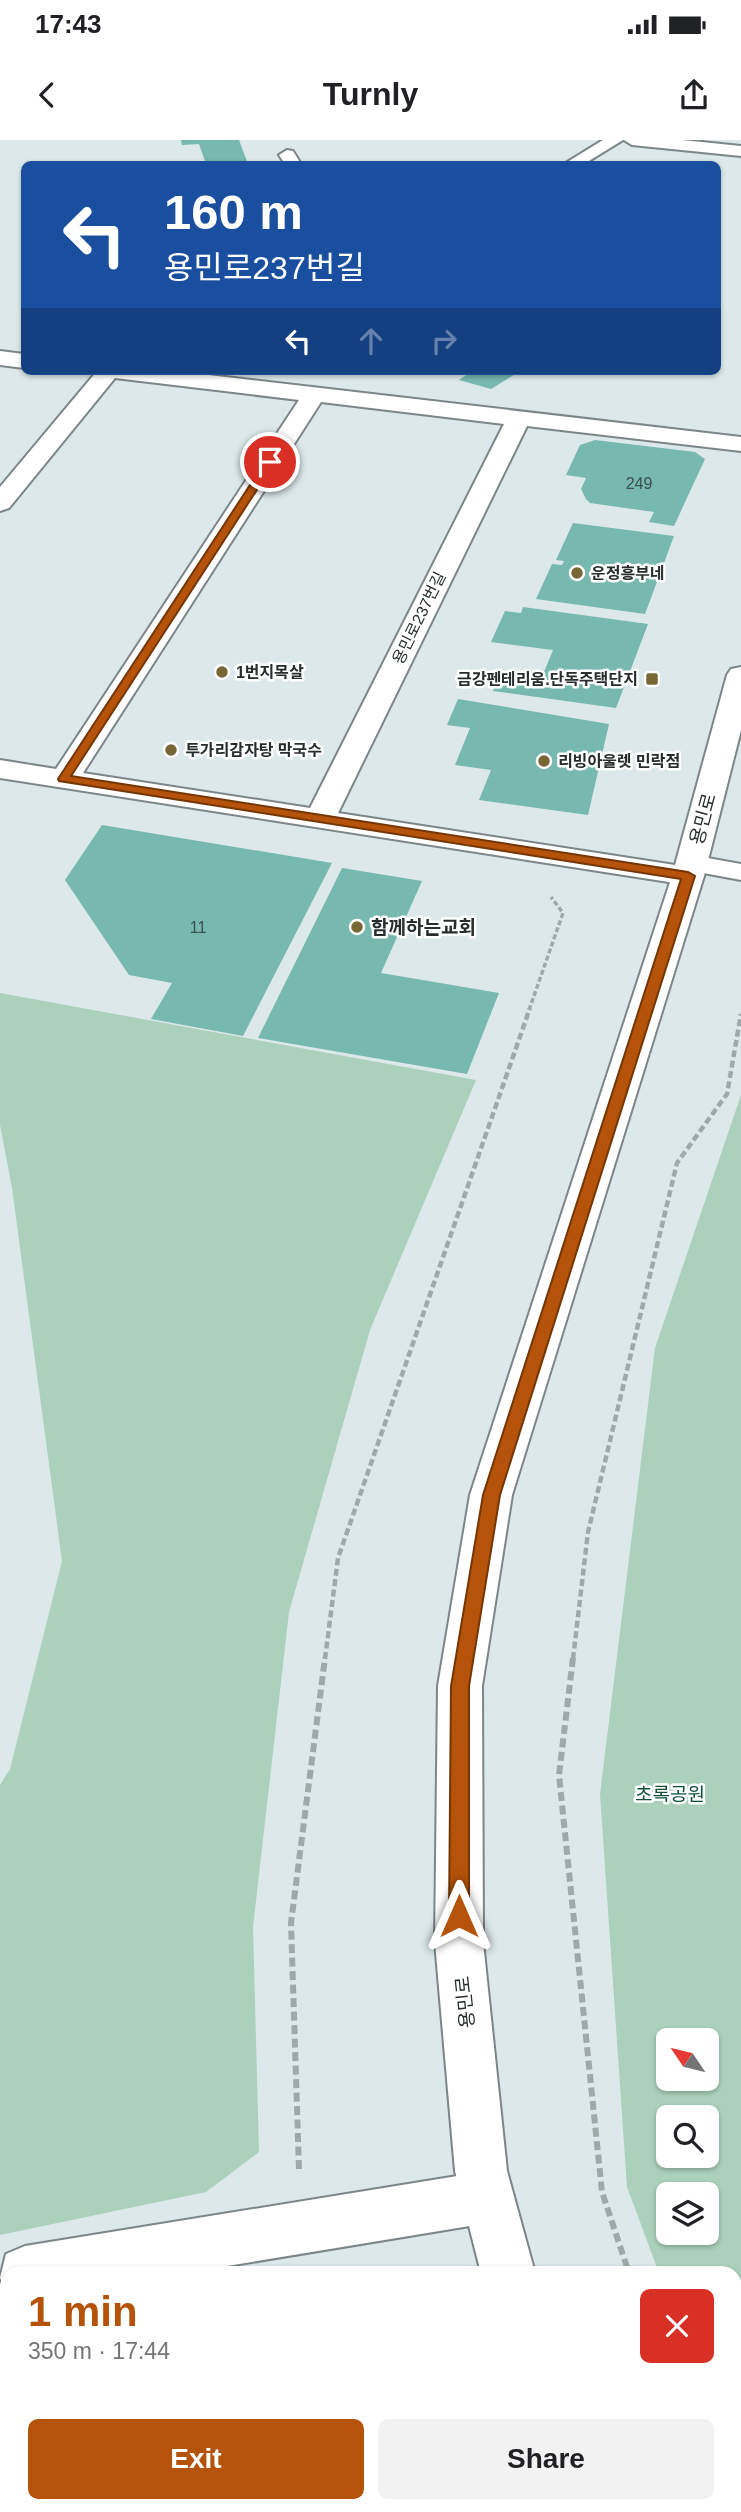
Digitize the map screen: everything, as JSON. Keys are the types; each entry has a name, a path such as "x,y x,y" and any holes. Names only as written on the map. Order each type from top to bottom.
{"street":[{"path":"0,358 21,361"},
{"path":"0,503 109,375"},
{"path":"147,375 741,443"},
{"path":"64,779 314,394"},
{"name":"용민로237번길","path":"320,818 519,418"},
{"name":"용민로","path":"506,2266 481,2171 459,1942 460,1686 491,1495 690,869 741,675"},
{"path":"0,769 320,818 690,869"},
{"path":"68,2266 488,2197"}],"lane":[{"path":"578,161 615,140"},
{"path":"632,140 741,151"},
{"path":"690,869 741,873"}],"path":[{"path":"297,2150 291,1923 338,1558 563,914 549,894"},
{"path":"627,2266 602,2192 559,1774 588,1532 594,1506 677,1163 727,1094 741,1014"}],"green space":[{"path":"0,993 476,1080 370,1330 289,1612 253,1927 259,2152 206,2192 0,2235 0,1785 10,1769 62,1561 12,1188 0,1125"},
{"name":"초록공원","path":"741,1095 741,2266 656,2266 627,2187 600,1794 655,1348"}],"building":[{"path":"181,140 239,140 247,161 205,161 199,144 182,145"},
{"path":"466,375 514,375 491,389 459,380"},
{"path":"595,440 695,452 705,459 674,526 649,522 654,512 590,503 586,499 581,489 586,478 566,475 580,445"},
{"path":"573,523 674,536 645,614 536,599 552,564 562,565 564,561 556,560"},
{"path":"523,607 648,624 616,708 493,691 499,676 540,682 553,650 491,642 505,611 521,613"},
{"path":"458,699 609,724 588,815 479,800 491,770 455,765 470,728 447,725"},
{"path":"102,825 332,863 243,1036 151,1019 172,983 129,975 65,880"},
{"name":"함께하는교회","path":"342,868 422,881 381,973 499,993 467,1074 258,1038"}],"place":[{"name":"운정흥부네","path":"577,573"},
{"name":"1번지목살","path":"222,672"},
{"name":"금강펜테리움.단독주택단지","path":"652,679"},
{"name":"투가리감자탕 막국수","path":"171,750"},
{"name":"리빙아울렛 민락점","path":"544,761"},
{"name":"함께하는교회","path":"357,927"}],"route":[{"path":"270,462 64,779 688,876 491,1495 460,1686 459,1916"}]}
